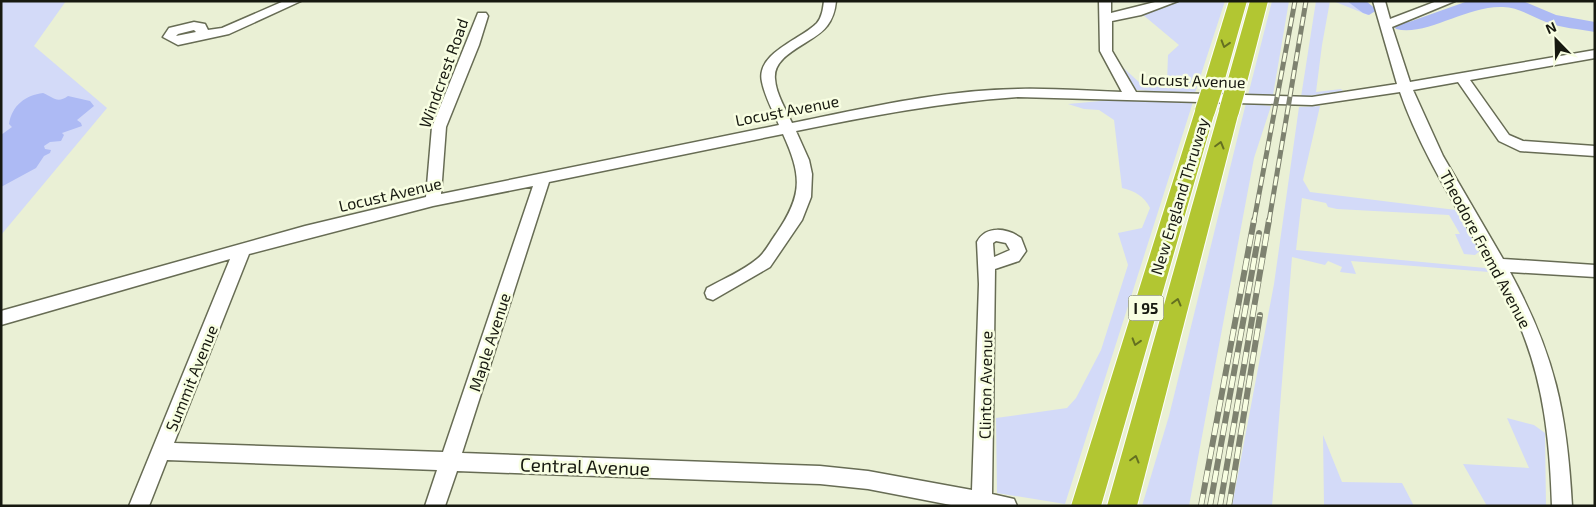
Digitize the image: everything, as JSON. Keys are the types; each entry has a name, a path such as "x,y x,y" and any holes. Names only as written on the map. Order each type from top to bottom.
{"highway":[{"name":"New England Thruway","path":"1122,506 1217,111 1213,86 1238,1"},
{"name":"New England Thruway","path":"1086,506 1217,111 1236,86 1259,1"}],"street":[{"path":"202,34 237,27 295,1"},
{"path":"713,293 764,263 794,220 803,197 805,174 802,160 768,82 768,72 774,60 821,26 828,14 830,1"},
{"path":"1105,1 1107,18 1106,52 1132,96"},
{"path":"1107,18 1138,12 1172,1"},
{"name":"Theodore Fremd Avenue","path":"1379,1 1404,87 1426,138 1497,264 1532,335 1548,383 1558,433 1562,506"},
{"path":"1386,25 1448,1"},
{"name":"Windcrest Road","path":"433,201 439,127 482,16"},
{"name":"Locust Avenue","path":"1,318 242,250 433,201 895,106 986,95 1132,96 1312,101 1595,54"},
{"path":"1461,77 1504,138 1511,143 1520,146 1595,151"},
{"name":"Maple Avenue","path":"435,506 543,178"},
{"name":"Summit Avenue","path":"139,506 242,250"},
{"path":"1497,264 1595,272"},
{"name":"Clinton Avenue","path":"982,504 986,265"},
{"name":"Central Avenue","path":"161,451 844,477 982,504 1007,506"}],"shaded area":[{"path":"1,1 66,1 34,46 107,108 1,235"},
{"path":"1181,1 1225,1 1195,93 1135,90 1117,62 1141,84 1167,82 1168,55 1179,45 1142,14"},
{"path":"1272,1 1289,1 1273,95 1248,95"},
{"path":"1316,1 1330,1 1316,92 1341,89 1343,91 1301,97"},
{"path":"1333,1 1365,1 1368,5 1368,15"},
{"path":"1111,100 1193,102 1065,504 997,493 996,418 1067,408 1076,398 1101,350 1128,265 1118,233 1142,228 1150,208 1139,195 1122,188 1114,120 1099,110 1084,109 1068,104"},
{"path":"1246,103 1271,106 1254,158 1189,506 1142,506 1169,416"},
{"path":"1320,106 1303,180 1310,192 1456,210 1480,251 1475,255 1464,254 1455,234 1460,234 1449,215 1337,209 1328,207 1326,203 1302,198 1296,250 1485,268 1489,272 1351,261 1356,274 1340,272 1342,267 1328,261 1325,265 1292,257 1272,506 1232,506 1274,284 1299,107"},
{"path":"1507,418 1534,425 1545,433 1546,506 1487,506 1463,464 1529,468"},
{"path":"1323,435 1342,482 1402,483 1414,506 1324,506"}],"water":[{"path":"43,93 58,100 68,96 90,101 94,106 77,120 82,126 62,133 64,135 61,141 50,142 44,146 45,149 51,150 50,153 44,156 36,168 1,187 1,135 12,127 9,124 13,111 21,102 31,96"}],"waterway":[{"path":"1355,1 1369,10"},
{"path":"1402,26 1410,27 1468,6 1503,2 1519,5 1552,19 1595,27"}],"railway":[{"path":"1254,221 1295,1"},
{"path":"1269,221 1306,1"},
{"path":"1201,506 1254,220"},
{"path":"1220,506 1269,220"},
{"path":"1210,506 1259,233"},
{"path":"1229,506 1260,315"}]}
